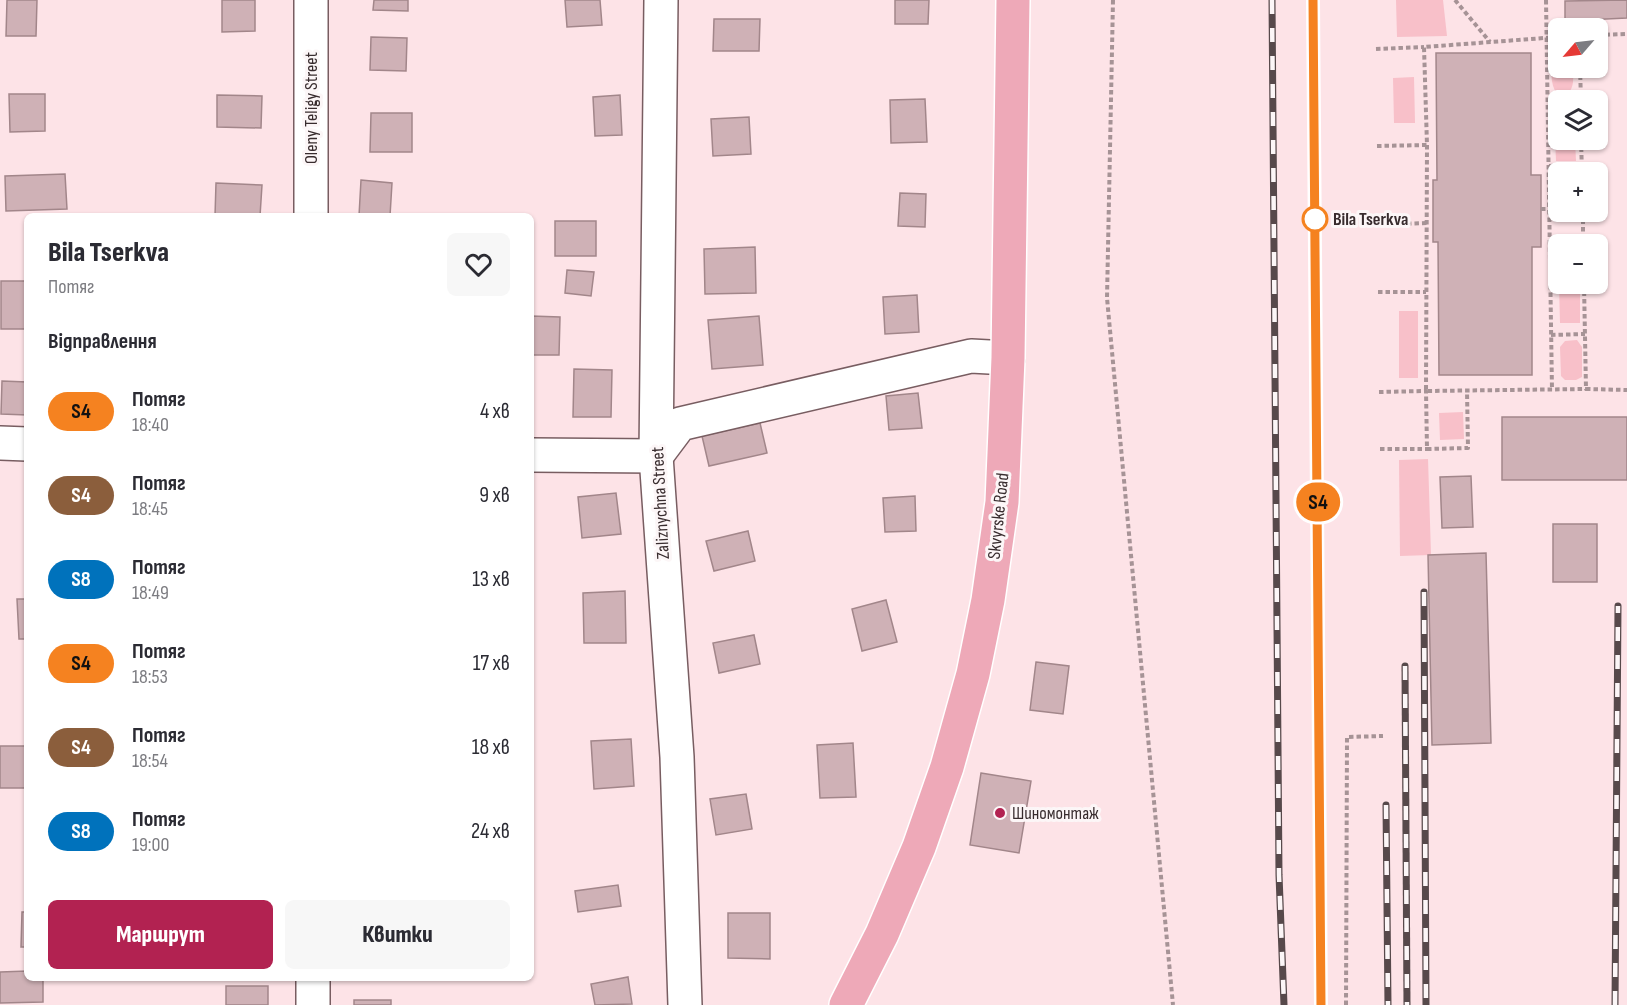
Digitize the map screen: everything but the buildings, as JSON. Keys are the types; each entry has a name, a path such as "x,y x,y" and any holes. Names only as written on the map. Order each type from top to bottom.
{"main road":[{"name":"Skvyrske Road","path":"846,1005 882,934 919,848 947,766 973,674 988,600 1002,502 1008,358 1013,0"}],"street":[{"name":"Oleny Teligy Street","path":"311,0 311,213"},
{"name":"Zaliznychna Street","path":"661,0 656,456 677,757 685,1005"},
{"path":"534,455 656,456 680,424 971,356 1008,358"},
{"path":"0,443 24,444"},
{"path":"313,981 314,1005"}],"path":[{"path":"1113,0 1107,298 1173,1005"},
{"path":"1455,0 1490,42"},
{"path":"1546,0 1548,102"},
{"path":"1608,35 1627,34"},
{"path":"1376,49 1547,38"},
{"path":"1424,47 1427,145 1427,449"},
{"path":"1377,146 1427,145"},
{"path":"1427,208 1433,209"},
{"path":"1541,209 1548,208"},
{"path":"1377,225 1427,223"},
{"path":"1378,292 1426,292"},
{"path":"1551,294 1552,390"},
{"path":"1584,294 1586,389"},
{"path":"1551,335 1585,334"},
{"path":"1379,392 1627,390"},
{"path":"1380,449 1468,448 1467,391"},
{"path":"1346,1005 1347,737 1383,736"}],"shaded area":[{"path":"1396,0 1443,0 1447,36 1397,37"},
{"path":"1414,77 1415,123 1394,123 1393,78"},
{"path":"1552,78 1573,78 1571,90 1555,90"},
{"path":"1556,150 1575,150 1576,161 1556,161"},
{"path":"1559,294 1580,294 1580,323 1560,323"},
{"path":"1399,311 1418,311 1418,378 1399,378"},
{"path":"1577,340 1582,347 1582,377 1576,380 1565,380 1561,376 1560,347 1565,341"},
{"path":"1463,412 1464,439 1440,440 1439,413"},
{"path":"1428,459 1431,555 1400,556 1399,460"}],"railway":[{"path":"1272,0 1279,875 1284,1005"},
{"path":"1313,0 1321,1005"},
{"path":"1424,592 1426,1005"},
{"path":"1615,1005 1618,606"},
{"path":"1405,666 1407,1005"},
{"path":"1386,805 1388,1005"}],"train":[{"name":"S4","path":"1313,0 1321,1005"}],"place":[{"name":"Bila Tserkva","path":"1315,219"},
{"name":"Шиномонтаж","path":"1000,813"}]}
